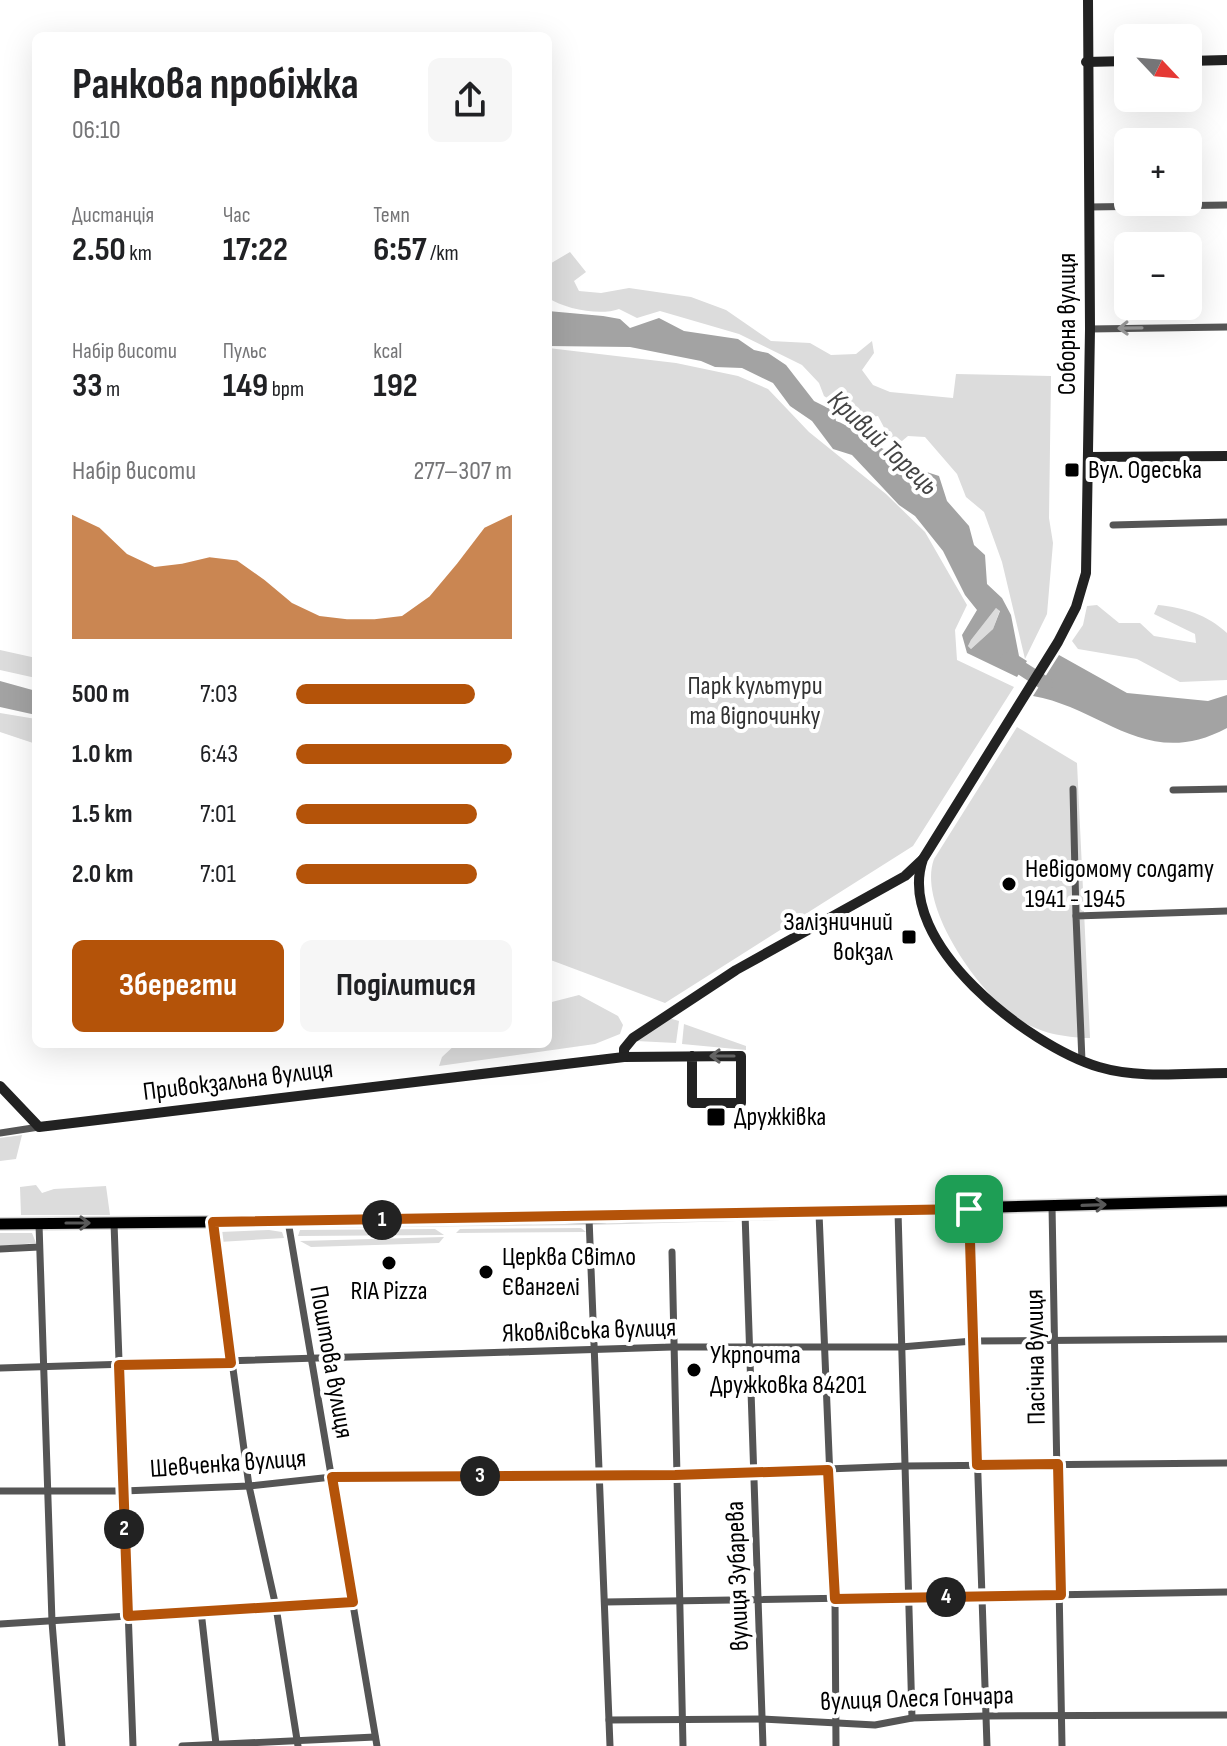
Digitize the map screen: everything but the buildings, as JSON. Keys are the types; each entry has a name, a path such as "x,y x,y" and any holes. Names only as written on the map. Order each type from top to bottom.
{"main road":[{"path":"0,1224 589,1218 1227,1201"}],"street":[{"name":"Соборна вулиця","path":"923,859 1058,642 1076,607 1086,573 1090,329 1088,0"},
{"path":"1202,61 1227,60"},
{"path":"1086,62 1114,61"},
{"path":"1089,207 1227,205"},
{"path":"1090,329 1227,327"},
{"path":"1088,457 1227,456"},
{"path":"1113,525 1227,522"},
{"path":"1073,789 1082,1061"},
{"path":"1173,790 1227,789"},
{"path":"624,1057 624,1049 633,1038 667,1015 766,953 905,876 923,859"},
{"path":"923,859 919,883 923,907 947,953 1000,1013 1082,1061 1120,1072 1227,1073"},
{"path":"1076,916 1227,911"},
{"name":"Привокзальна вулиця","path":"0,1133 624,1057 692,1056 741,1056 741,1103 692,1103 692,1056"},
{"path":"0,1086 39,1127"},
{"name":"Пасічна вулиця","path":"1052,1206 1062,1746"},
{"path":"969,1209 987,1746"},
{"path":"898,1211 912,1718"},
{"name":"вулиця Зубарева","path":"745,1213 763,1746"},
{"path":"819,1213 835,1599 836,1746"},
{"path":"589,1218 610,1746"},
{"name":"Поштова вулиця","path":"288,1221 377,1746"},
{"path":"213,1222 249,1486 276,1607 298,1742"},
{"path":"114,1223 133,1746"},
{"path":"39,1224 52,1622 62,1746"},
{"path":"0,1249 39,1247"},
{"path":"672,1252 683,1746"},
{"name":"Яковлівська вулиця","path":"0,1368 672,1347 901,1347 973,1341 1227,1339"},
{"name":"Шевченка вулиця","path":"0,1491 123,1491 249,1486 332,1477 675,1475 905,1466 1227,1463"},
{"path":"605,1602 1227,1592"},
{"path":"0,1624 353,1602"},
{"path":"201,1611 220,1745"},
{"name":"вулиця Олеся Гончара","path":"609,1720 762,1719 875,1725 912,1718 1227,1715"},
{"path":"182,1746 375,1737"}],"green space":[{"path":"570,252 586,272 574,281 579,291 601,293 629,288 691,297 726,310 771,341 810,343 831,355 856,354 872,341 874,353 862,370 873,385 890,392 953,398 956,374 1051,376 1049,518 1053,543 1047,614 1025,659 1002,562 984,512 966,497 957,474 925,437 908,436 902,441 889,437 878,416 858,419 824,396 819,383 802,365 739,334 660,311 637,318 619,309 593,311 555,302 552,300 552,263"},
{"name":"Парк культури та відпочинку","path":"552,348 676,363 738,376 768,389 809,432 886,494 925,532 967,605 955,630 957,660 1014,687 913,846 665,1003 552,961"},
{"path":"1097,605 1119,623 1140,623 1154,636 1196,643 1195,634 1154,614 1158,605 1186,610 1211,621 1227,633 1227,680 1180,682 1137,659 1078,649 1072,641 1083,625 1087,606"},
{"path":"996,608 1000,610 993,629 971,649 968,646 971,640"},
{"path":"0,650 32,657 32,677 0,670"},
{"path":"0,713 32,718 32,743 0,732"},
{"path":"1017,727 1077,763 1090,1038 1041,1030 1023,1022 999,1004 954,945 934,899 931,878 934,859"},
{"path":"579,995 618,1016 623,1025 620,1034 595,1044 439,1066 442,1057 452,1048 552,1048 552,1002"},
{"path":"669,1018 679,1021 676,1043 636,1041"},
{"path":"684,1024 746,1046 746,1050 682,1044"},
{"path":"22,1135 16,1159 0,1161 0,1138"},
{"path":"36,1185 42,1193 54,1189 106,1186 110,1215 21,1215 20,1187"},
{"path":"581,1228 586,1232 456,1233 460,1229"},
{"path":"435,1229 444,1235 298,1236 300,1230"},
{"path":"220,1232 282,1232 284,1238 219,1242"},
{"path":"0,1233 32,1233 36,1243 0,1246"},
{"path":"444,1237 439,1243 311,1247 300,1241"}],"shaded area":[{"path":"552,311 620,319 630,328 659,318 684,331 738,339 786,365 814,401 834,411 836,421 890,451 899,463 939,476 947,501 969,526 974,545 985,555 987,584 1002,598 1011,615 1019,656 1027,661 1017,677 967,653 962,635 977,610 965,595 943,551 915,516 899,505 852,455 833,449 812,421 790,406 773,383 742,368 715,367 701,361 630,347 552,346","holes":["996,608 1000,611 993,629 971,649 968,646"]},
{"path":"1059,655 1127,693 1208,701 1227,695 1227,728 1199,739 1173,743 1149,740 1126,733 1082,712 1033,696"},
{"path":"0,681 32,690 32,714 0,707"}],"waterway":[{"name":"Кривий Торець","path":"1007,659 1046,684"}],"place":[{"name":"Вул. Одеська","path":"1072,470"},
{"name":"Невідомому солдату 1941 - 1945","path":"1009,884"},
{"name":"Залізничний вокзал","path":"909,937"},
{"name":"Дружківка","path":"716,1117"},
{"name":"RIA Pizza","path":"389,1263"},
{"name":"Церква Світло Євангелі","path":"486,1272"},
{"name":"Укрпочта Дружковка 84201","path":"694,1370"}],"route":[{"path":"969,1209 977,1465 1058,1464 1061,1595 835,1599 828,1470 675,1475 332,1477 353,1602 128,1616 119,1365 231,1363 213,1222 589,1218 969,1209"}]}
